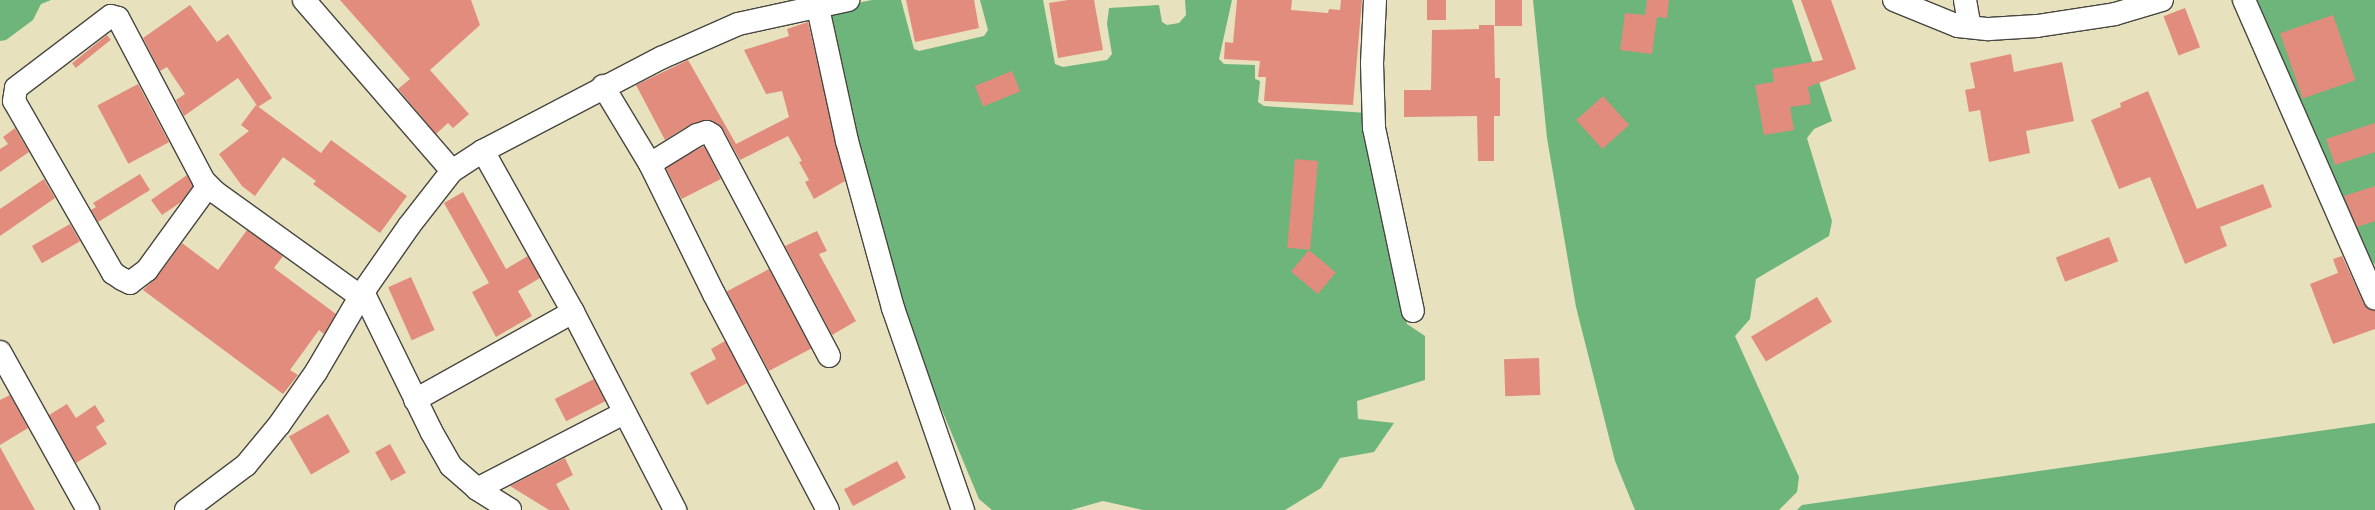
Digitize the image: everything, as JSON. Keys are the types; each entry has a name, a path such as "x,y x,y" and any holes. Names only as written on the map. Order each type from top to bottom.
{"street":[{"path":"304,0 452,171"},
{"path":"186,510 246,465 279,425 316,372 362,294 409,226 452,171 483,151 603,86 738,24 818,8 848,0"},
{"path":"1375,0 1372,63 1374,128 1413,311"},
{"path":"1894,0 1933,18 1970,27 1989,29 2037,26 2115,14 2162,0"},
{"path":"1965,0 1970,27"},
{"path":"2244,0 2375,299"},
{"path":"818,8 847,141 893,308 963,510"},
{"path":"208,186 147,270 130,283 122,279 113,273 14,101 16,88 111,16 118,18 208,186 362,294 415,400 451,466 477,489 510,510"},
{"path":"603,86 650,164 714,294 828,510"},
{"path":"650,164 697,135 707,132 712,135 829,356"},
{"path":"483,151 573,312 675,510"},
{"path":"415,400 573,312"},
{"path":"0,352 88,510"},
{"path":"477,489 624,413"}],"green space":[{"path":"0,0 51,0 41,4 33,20 6,40 0,41"},
{"path":"872,0 901,0 914,49 919,51 984,36 988,30 980,0 1043,0 1055,64 1063,67 1107,60 1112,54 1107,24 1109,8 1159,5 1162,22 1167,25 1179,23 1186,15 1185,0 1232,0 1219,59 1224,64 1255,65 1255,79 1260,81 1258,102 1264,106 1367,113 1365,130 1407,324 1425,336 1425,380 1357,401 1358,419 1394,423 1374,452 1340,458 1321,488 1285,510 1143,510 1103,501 1071,510 992,510 979,499 899,307 851,139 829,9"},
{"path":"1533,0 1792,0 1832,121 1814,129 1807,138 1832,221 1829,236 1756,279 1750,319 1735,336 1799,477 1797,492 1779,510 1635,510 1615,461 1576,307 1547,138"},
{"path":"2254,0 2375,0 2375,265 2359,246"},
{"path":"2375,423 2375,510 1797,510 1802,505"}],"building":[{"path":"340,0 471,0 480,25 430,70 469,114 453,128 448,123 436,134 398,89 410,79"},
{"path":"906,0 974,0 979,28 915,42"},
{"path":"1068,0 1094,0 1103,50 1058,58 1049,3"},
{"path":"1237,0 1292,0 1291,10 1328,13 1329,9 1340,10 1341,0 1362,0 1353,105 1264,101 1266,77 1258,77 1260,61 1224,59 1225,42 1233,43"},
{"path":"1427,0 1446,0 1446,20 1427,20"},
{"path":"1495,0 1522,0 1522,26 1495,26"},
{"path":"1647,0 1669,0 1667,18 1657,17 1652,54 1620,50 1625,13 1645,15"},
{"path":"1801,0 1831,0 1856,69 1808,87 1811,104 1790,107 1794,130 1764,135 1755,85 1774,82 1772,69 1823,60"},
{"path":"190,5 217,42 228,34 272,98 258,107 238,78 184,116 176,100 185,94 167,67 160,71 143,38"},
{"path":"2185,8 2200,47 2179,55 2164,16"},
{"path":"2333,15 2355,80 2303,98 2280,33"},
{"path":"808,22 845,181 814,199 805,182 809,180 799,162 802,161 788,136 740,160 723,129 709,120 691,124 665,140 636,85 688,60 736,144 789,117 782,91 766,94 744,50 789,36 787,29"},
{"path":"1479,25 1494,25 1495,78 1500,78 1500,116 1494,116 1494,161 1478,161 1477,116 1404,117 1404,90 1431,90 1432,30 1479,29"},
{"path":"107,35 111,40 76,68 72,63"},
{"path":"2011,54 2014,72 2062,62 2074,121 2026,131 2030,153 1989,162 1980,110 1969,112 1965,90 1975,88 1970,63"},
{"path":"1012,71 1020,91 983,106 975,86"},
{"path":"138,84 169,142 128,164 97,106"},
{"path":"2148,91 2197,209 2263,184 2272,207 2220,227 2227,246 2185,264 2150,177 2119,189 2091,120 2121,107 2120,103"},
{"path":"1603,96 1629,125 1602,149 1576,120"},
{"path":"256,105 321,153 331,140 407,196 380,233 313,184 316,181 283,157 255,196 242,186 219,154 249,131 241,125"},
{"path":"2375,123 2375,152 2335,165 2326,139"},
{"path":"15,128 29,152 0,172 0,149 8,144 3,137"},
{"path":"704,146 721,179 682,199 665,166"},
{"path":"1295,159 1318,161 1310,250 1287,248"},
{"path":"140,174 150,190 98,222 91,210 96,207 93,203"},
{"path":"187,175 193,186 181,202 162,215 151,200"},
{"path":"44,179 55,198 0,236 0,209"},
{"path":"2375,186 2375,221 2357,227 2344,196"},
{"path":"463,192 506,269 528,256 540,278 518,291 532,316 496,337 472,292 489,283 444,203"},
{"path":"70,224 80,241 42,263 32,246"},
{"path":"247,230 283,256 274,268 336,314 324,334 319,330 290,370 298,375 283,394 143,290 157,277 182,243 218,270"},
{"path":"817,231 827,251 819,254 856,321 832,335 785,246"},
{"path":"2109,237 2118,261 2065,282 2056,257"},
{"path":"1309,250 1336,272 1318,294 1291,271"},
{"path":"2342,256 2364,304 2375,311 2375,329 2333,344 2310,284 2338,273 2333,259"},
{"path":"769,269 811,348 769,371 727,292"},
{"path":"411,277 435,330 412,340 388,287"},
{"path":"1817,297 1832,322 1766,362 1751,337"},
{"path":"725,341 747,383 707,405 690,373 716,359 711,349"},
{"path":"1539,358 1540,395 1505,396 1504,359"},
{"path":"594,379 605,401 566,421 555,399"},
{"path":"10,395 28,428 0,445 0,400"},
{"path":"67,404 76,418 95,405 105,421 96,427 107,444 76,463 49,415"},
{"path":"328,414 350,452 311,475 289,436"},
{"path":"390,444 406,473 391,481 375,452"},
{"path":"0,447 16,476 35,510 0,510"},
{"path":"565,458 573,475 556,484 570,510 549,510 510,486"},
{"path":"897,461 906,478 853,506 844,489"}]}
